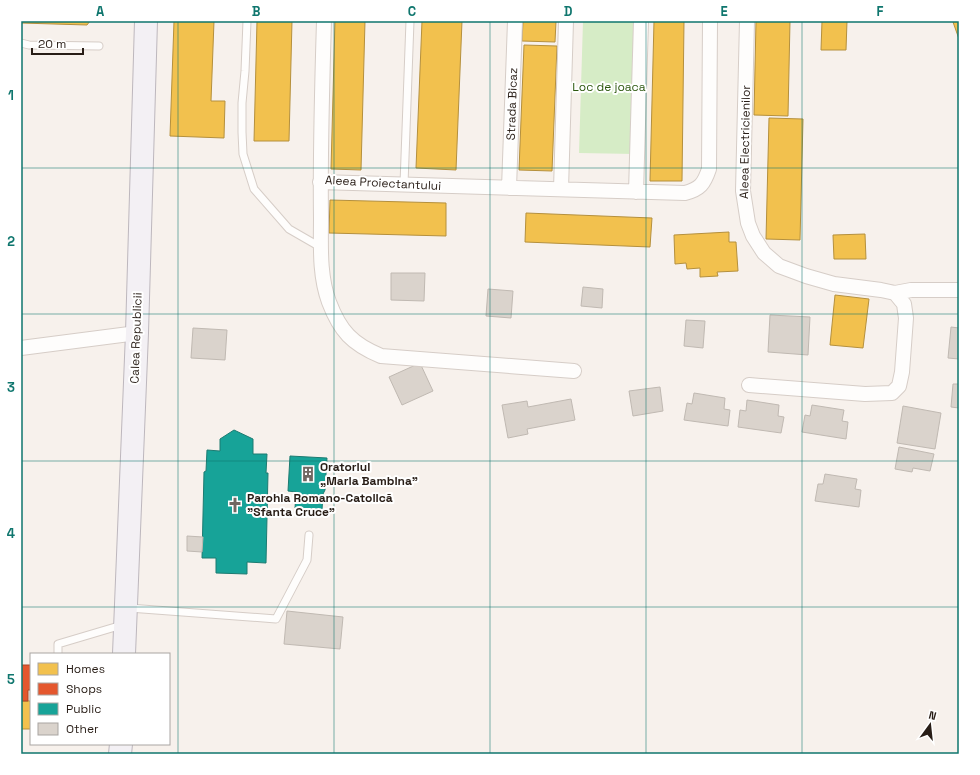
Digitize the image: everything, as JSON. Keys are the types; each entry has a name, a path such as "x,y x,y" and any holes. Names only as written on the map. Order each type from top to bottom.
{"main road":[{"name":"Calea Republicii","path":"124,653 137,333 146,21"}],"street":[{"name":"Aleea Proiectantului","path":"324,21 320,182 509,188"},
{"name":"Strada Bicaz","path":"509,188 515,21"},
{"path":"561,190 566,21"},
{"path":"636,192 641,21"},
{"path":"509,188 684,193 694,190 705,180 709,169 710,21"},
{"name":"Aleea Electricienilor","path":"747,21 743,191 748,223 753,236 764,253 779,266 834,284 895,293 911,290 959,290"},
{"path":"320,182 322,282 329,302 348,337 366,350 381,356 574,371"},
{"path":"749,385 866,394 892,393 899,386 902,372 906,318 904,304 895,293"},
{"path":"21,348 137,333"}],"lane":[{"path":"247,21 242,103 242,140 243,154 254,189 289,229 322,248"},
{"path":"404,184 410,21"},
{"path":"21,43 99,46"},
{"path":"58,653 58,644 126,616 276,619 307,560 309,535"}],"green space":[{"name":"Loc de joaca","path":"583,21 638,21 635,154 579,153"}],"building: Homes":[{"path":"21,21 90,21 87,25 21,23"},
{"path":"174,21 214,21 211,101 225,101 224,138 170,136"},
{"path":"257,21 292,21 289,141 254,141"},
{"path":"335,21 365,21 361,170 331,169"},
{"path":"422,21 462,21 456,170 416,168"},
{"path":"523,21 556,21 555,42 522,41"},
{"path":"654,21 684,21 682,181 650,181"},
{"path":"756,21 790,21 788,116 754,115"},
{"path":"822,21 847,21 846,50 821,50"},
{"path":"959,21 959,39 953,22"},
{"path":"524,45 557,46 552,171 519,170"},
{"path":"769,118 803,119 800,240 766,239"},
{"path":"330,200 446,203 446,236 329,233"},
{"path":"526,213 652,218 650,247 525,242"},
{"path":"729,232 729,242 736,242 738,271 717,272 718,276 700,277 700,268 687,269 686,263 675,264 674,235"},
{"path":"865,234 866,259 834,259 833,235"},
{"path":"835,295 869,299 863,348 830,345"},
{"path":"21,701 30,701 30,729 21,729"}],"building: Shops":[{"path":"21,665 30,665 30,690 28,690 28,701 21,701"}],"building: Public":[{"name":"Parohia Romano-Catolică \"Sfanta Cruce\"","path":"234,430 253,439 253,454 267,454 266,563 247,562 247,574 216,573 216,558 202,558 204,472 206,471 207,450 220,451 220,439"},
{"name":"Oratoriul „Maria Bambina”","path":"290,456 327,458 322,510 295,508 296,492 288,491"}],"building: Other":[{"path":"391,273 425,273 424,301 391,300"},
{"path":"583,287 603,289 602,308 581,306"},
{"path":"488,289 513,291 511,318 486,316"},
{"path":"770,315 810,317 808,355 768,352"},
{"path":"686,320 705,321 703,348 684,346"},
{"path":"951,327 959,328 959,359 948,358"},
{"path":"193,328 227,330 225,360 191,358"},
{"path":"420,363 433,391 402,405 389,377"},
{"path":"953,384 959,384 959,408 951,407"},
{"path":"660,387 663,411 633,416 629,391"},
{"path":"694,393 725,398 724,409 730,410 728,426 684,420 687,403 692,404"},
{"path":"571,399 575,420 527,429 528,434 508,438 502,405 527,401 528,407"},
{"path":"747,400 779,405 778,416 784,417 781,433 738,427 740,410 746,411"},
{"path":"812,405 844,410 842,421 848,422 846,439 802,432 805,415 810,416"},
{"path":"903,406 941,413 935,449 897,443"},
{"path":"899,447 934,454 930,471 913,468 912,472 895,469"},
{"path":"825,474 857,479 855,489 861,490 859,507 815,501 818,484 823,484"},
{"path":"187,536 203,537 202,552 187,551"},
{"path":"287,611 343,617 340,649 284,644"}],"place":[{"name":"Oratoriul „Maria Bambina”","path":"308,474"},
{"name":"Parohia Romano-Catolică \"Sfanta Cruce\"","path":"235,505"}]}
